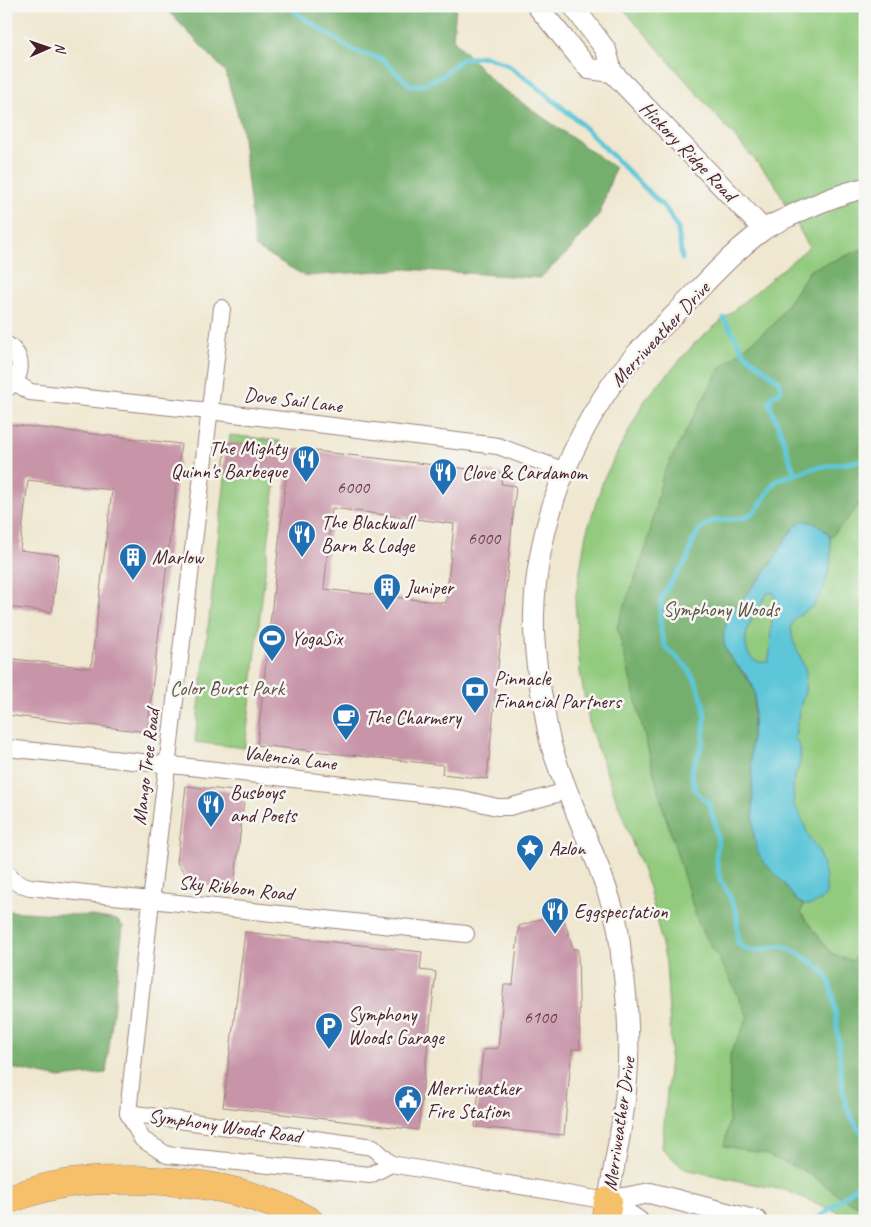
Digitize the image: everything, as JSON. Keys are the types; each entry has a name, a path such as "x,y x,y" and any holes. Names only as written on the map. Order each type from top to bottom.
{"highway":[{"path":"6,1200 56,1185 96,1180 156,1180 204,1184 238,1191 285,1207 309,1221"}],"street":[{"path":"537,6 589,69 612,72"},
{"name":"Hickory Ridge Road","path":"573,6 606,50 612,72 763,230"},
{"name":"Merriweather Drive","path":"607,1211 627,1080 628,1019 624,968 616,920 599,869 551,746 540,690 534,618 536,584 542,547 565,471 590,419 610,386 630,361 661,328 763,230 813,205 850,191 865,188"},
{"name":"Mango Tree Road","path":"128,1113 222,308"},
{"name":"Dove Sail Lane","path":"6,344 15,350 19,358 19,375 11,386 30,392 209,411 498,446 565,471"},
{"name":"Valencia Lane","path":"6,748 463,799 497,807 519,805 567,791"},
{"name":"Sky Ribbon Road","path":"6,872 17,883 30,887 466,934"},
{"name":"Symphony Woods Road","path":"128,1113 373,1146 390,1164 370,1175 166,1155 142,1139 128,1113"},
{"path":"390,1164 607,1211 638,1221"},
{"path":"607,1211 650,1193 757,1221"}],"green space":[{"path":"167,6 456,6 453,39 494,83 615,168 599,215 569,251 540,278 407,269 305,276 255,247 242,129 225,71 170,13"},
{"name":"Symphony Woods","path":"621,6 865,6 865,1221 859,1221 787,1191 684,1169 662,1148 671,1045 666,962 649,888 590,728 580,672 575,601 586,534 604,478 645,400 695,343 809,247 774,182"},
{"path":"865,248 865,493 852,514 830,538 824,529 792,529 768,568 739,603 730,618 724,633 724,643 728,655 750,682 755,692 751,747 754,838 771,869 785,884 794,898 803,905 801,913 831,953 852,961 865,946 865,1206 848,1202 807,1172 762,1153 724,1146 729,1122 730,1054 748,1017 728,975 698,923 661,801 617,626 647,545 663,474 720,368 774,324 810,270"},
{"name":"Color Burst Park","path":"230,435 280,441 245,748 195,742"},
{"path":"6,911 91,916 117,920 123,926 106,1073 60,1078 6,1067"}],"water":[{"path":"802,521 814,523 824,529 830,538 831,550 830,567 824,588 814,605 794,619 791,629 793,640 806,671 805,691 799,711 795,738 800,747 801,755 799,767 794,777 794,805 799,812 810,839 818,849 826,876 826,895 812,905 803,904 794,898 759,854 754,830 751,748 755,695 749,679 731,658 724,642 724,632 731,615 767,570 796,526","holes":["772,592 775,596 768,662 758,662 750,656 747,648 747,632 767,594"]}],"building":[{"name":"Marlow","path":"6,424 181,444 147,732 6,715 6,658 91,668 112,490 28,480 20,550 59,555 52,612 6,607"},
{"name":"Juniper","path":"226,442 503,473 501,484 516,486 487,779 442,774 443,765 257,745 286,477 223,471","holes":["332,508 454,524 446,603 324,589"]},
{"name":"Busboys and Poets","path":"186,786 245,792 234,887 192,882 177,863"},
{"path":"562,912 573,949 578,949 580,1049 572,1049 564,1135 475,1127 483,1050 498,1048 504,985 513,985 519,926"},
{"name":"Symphony Woods Garage","path":"245,932 422,952 420,970 436,972 418,1130 223,1107"}],"waterway":[{"path":"289,6 302,17 354,51 382,59 410,85 422,85 442,76 462,59 485,56 506,64 576,119 666,209 678,229 682,259"},
{"path":"724,318 744,353 779,381 781,389 779,393 773,395 769,402 794,473"},
{"path":"865,460 814,468 776,480 756,511 744,518 713,521 700,529 693,541 687,560 662,597 660,613 661,632 666,648 686,666 696,682 703,702 705,718 703,743 691,771 695,790 709,804 715,823 718,841 716,856 720,880 727,890 737,914 738,944 752,950 778,946 788,948 821,969 827,978 835,1012 846,1104 852,1118 865,1138"},
{"path":"815,1221 855,1188 865,1176"}],"place":[{"name":"The Mighty Quinn's Barbeque","path":"306,483"},
{"name":"Clove & Cardamom","path":"443,496"},
{"name":"The Blackwall Barn & Lodge","path":"302,558"},
{"name":"Marlow","path":"133,581"},
{"name":"Juniper","path":"387,611"},
{"name":"YogaSix","path":"272,662"},
{"name":"Pinnacle Financial Partners","path":"475,714"},
{"name":"The Charmery","path":"346,741"},
{"name":"Busboys and Poets","path":"211,828"},
{"name":"Azlon","path":"530,872"},
{"name":"Eggspectation","path":"555,935"},
{"name":"Symphony Woods Garage","path":"329,1050"},
{"name":"Merriweather Fire Station","path":"408,1123"}]}
